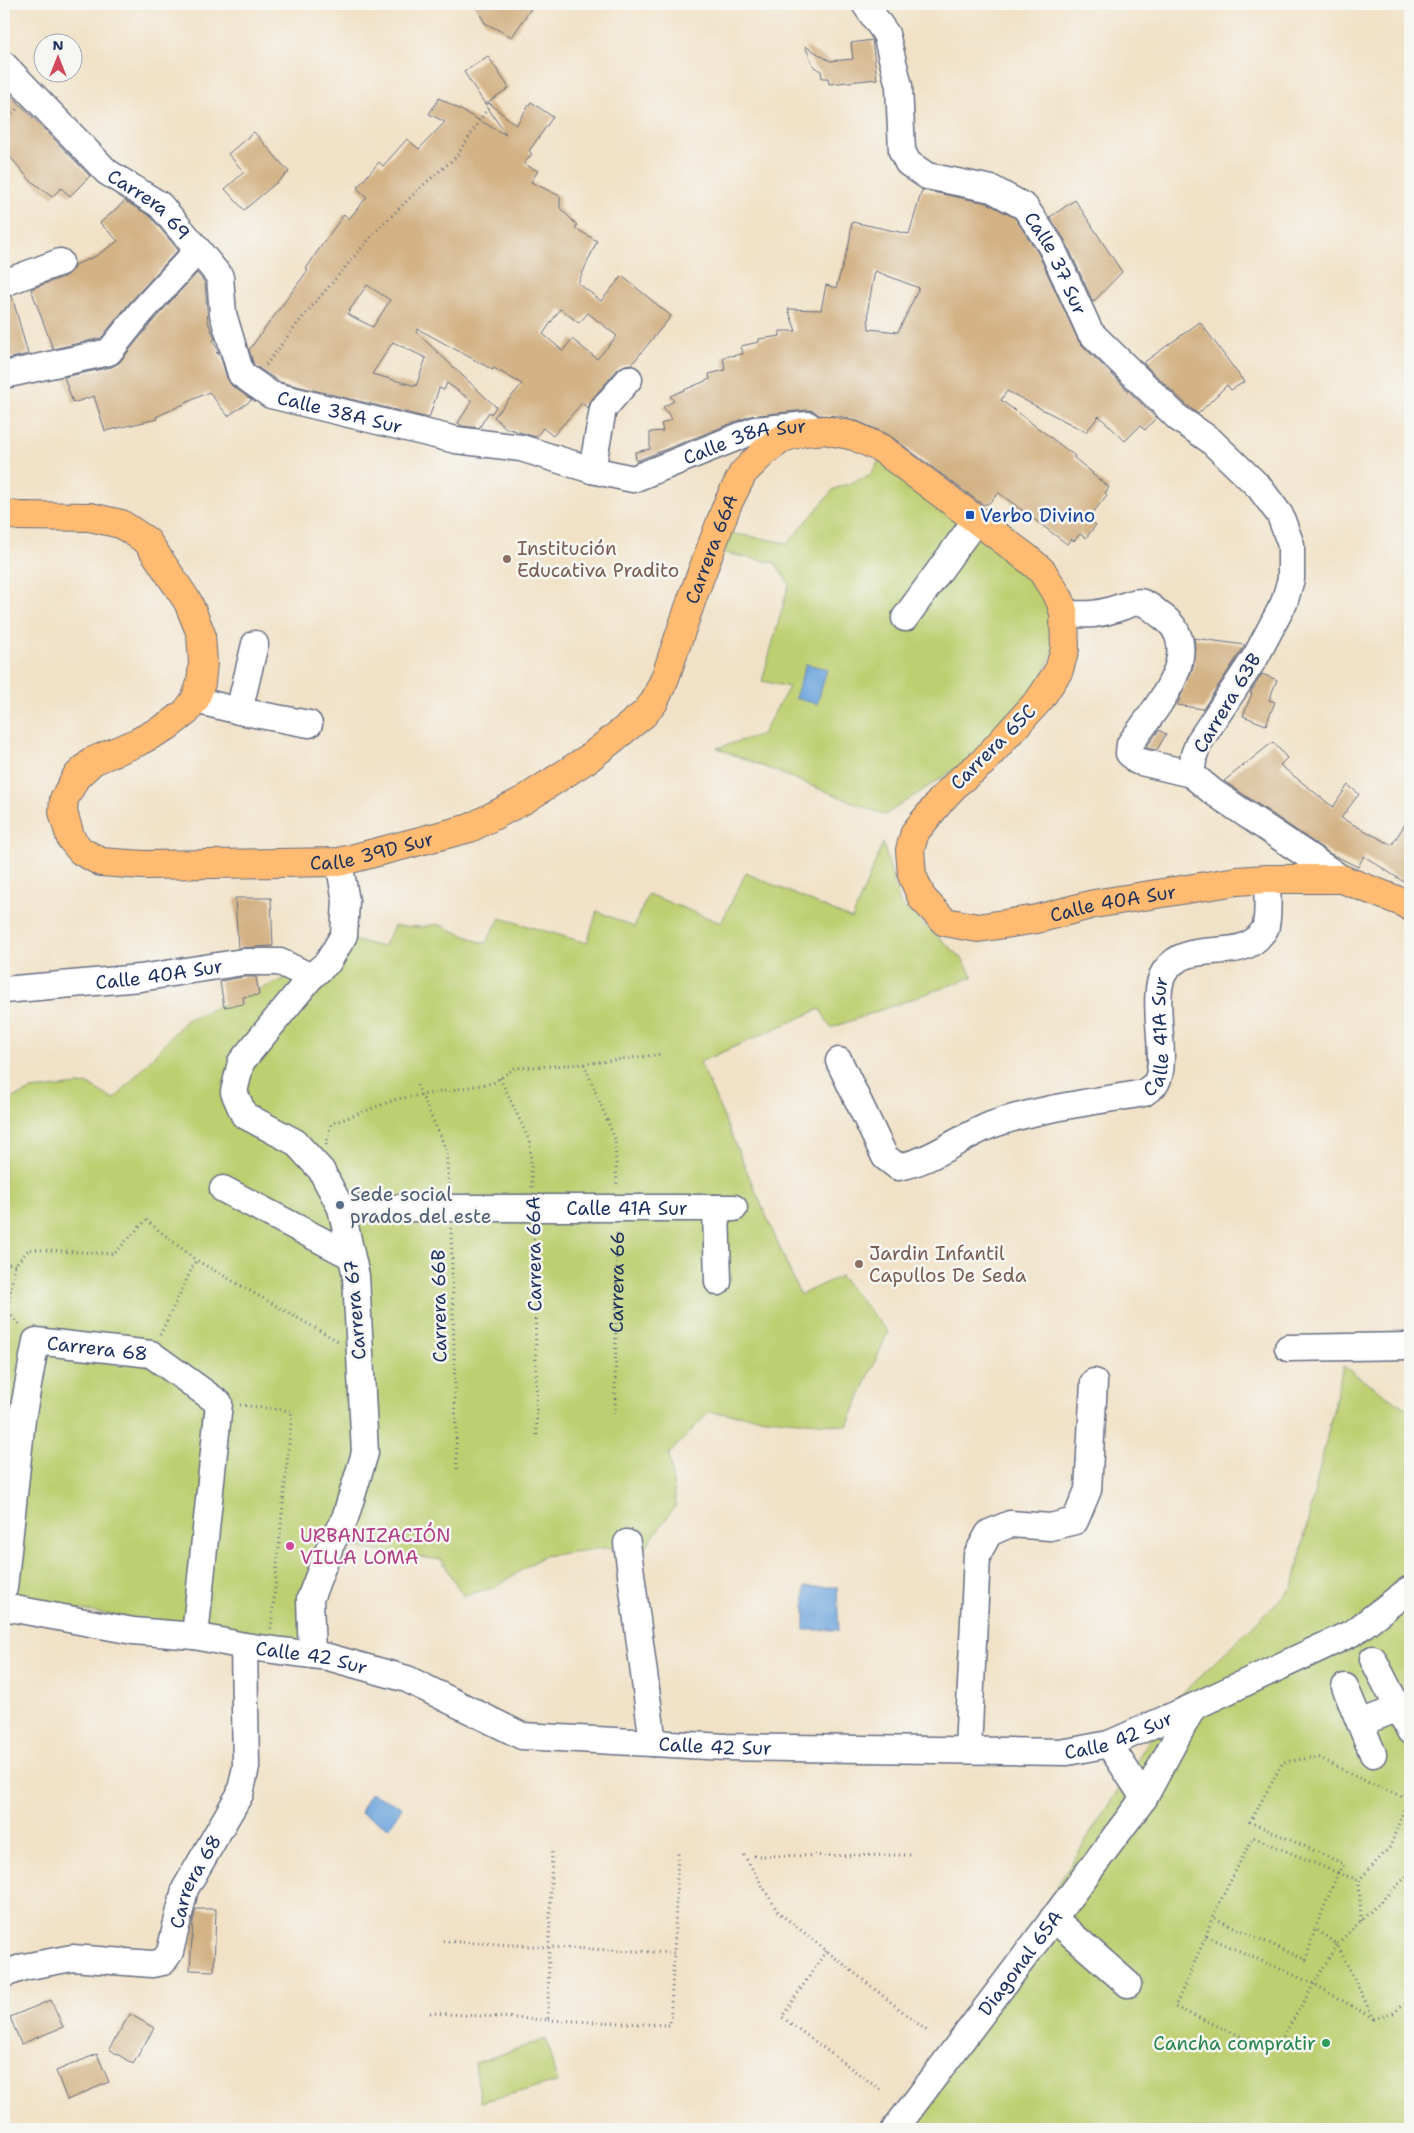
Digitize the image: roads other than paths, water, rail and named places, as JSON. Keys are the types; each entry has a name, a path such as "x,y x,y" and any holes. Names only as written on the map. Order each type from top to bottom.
{"main road":[{"name":"Calle 38A Sur","path":"825,430 854,436 882,450 976,520 1042,571 1053,585 1064,614"},
{"name":"Carrera 66A","path":"644,714 654,702 665,678 727,505 742,474 764,452 783,438 803,432 825,430"},
{"path":"4,514 90,517 120,524 147,540 188,602 201,634 202,683 195,700"},
{"name":"Carrera 65C","path":"912,875 910,850 916,832 942,799 982,763 1040,700 1059,670 1065,649 1064,614"},
{"name":"Calle 39D Sur","path":"195,700 186,712 168,726 138,742 94,761 76,777 64,799 63,812 71,839 80,851 101,862 144,865 339,862 470,828 524,800 589,758 644,714"},
{"name":"Calle 40A Sur","path":"912,875 922,898 945,922 978,928 1037,919 1104,902 1237,881 1267,879 1342,880"},
{"name":"Carrera 63B","path":"1342,880 1402,902 1410,907"}],"street":[{"name":"Calle 37 Sur","path":"866,4 886,34 899,86 902,151 908,163 927,176 992,189 1025,207 1051,246 1090,332 1178,418 1210,440"},
{"name":"Carrera 69","path":"4,65 107,172 160,205 220,277 223,314 247,379"},
{"path":"4,375 109,352 141,312 198,250"},
{"path":"4,283 60,262"},
{"name":"Calle 38A Sur","path":"247,379 271,395 456,440 521,448 592,470 633,479 755,430 810,424 825,430"},
{"path":"592,470 603,409 629,379"},
{"name":"Carrera 63B","path":"1210,440 1259,487 1280,515 1291,545 1291,579 1284,603 1256,656 1199,742 1194,755 1191,774 1213,792 1342,880"},
{"path":"905,618 976,520"},
{"path":"1064,614 1095,615 1134,603 1142,603 1170,621 1180,640 1181,651 1176,671 1170,688 1130,744 1129,753 1137,761 1191,774"},
{"path":"239,711 255,644"},
{"path":"195,700 239,711 309,724"},
{"name":"Carrera 67","path":"312,1655 310,1599 331,1544 345,1518 365,1454 356,1276 341,1208 320,1170 295,1142 244,1115 234,1092 242,1062 311,978 328,962 344,935 346,901 339,862"},
{"name":"Calle 41A Sur","path":"839,1061 885,1156 898,1167 916,1164 990,1126 1026,1115 1144,1092 1156,1084 1160,1072 1159,994 1164,972 1181,956 1242,948 1256,941 1266,926 1267,879"},
{"name":"Calle 40A Sur","path":"4,990 140,978 243,962 280,962 311,978"},
{"path":"223,1189 351,1256"},
{"name":"Calle 41A Sur","path":"341,1208 725,1208 718,1282"},
{"name":"Carrera 68","path":"4,1588 22,1419 36,1341 151,1354 219,1403 196,1636"},
{"path":"1288,1348 1410,1346"},
{"path":"968,1750 977,1555 989,1533 1010,1524 1050,1527 1075,1521 1088,1490 1094,1382"},
{"path":"627,1543 653,1743"},
{"name":"Calle 42 Sur","path":"4,1607 133,1631 196,1636 328,1657 408,1679 522,1736 726,1747 1067,1752 1108,1744 1193,1707 1354,1632 1410,1590"},
{"name":"Carrera 68","path":"4,1974 24,1967 72,1958 152,1964 163,1962 170,1952 185,1889 240,1794 246,1767 257,1647"},
{"path":"1373,1659 1410,1731"},
{"path":"1345,1687 1374,1754"},
{"name":"Diagonal 65A","path":"895,2129 1144,1798 1193,1707"},
{"path":"1360,1723 1399,1708"},
{"path":"1108,1744 1144,1798"},
{"path":"1053,1918 1128,1984"}],"water":[{"path":"806,664 827,669 817,704 795,698"},
{"path":"805,1587 837,1587 839,1630 805,1630"},
{"path":"370,1793 402,1807 389,1828 360,1812"}],"place":[{"name":"Verbo Divino","path":"970,515"},
{"name":"Institución Educativa Pradito","path":"507,559"},
{"name":"Sede social prados del este","path":"340,1205"},
{"name":"Jardin Infantil Capullos De Seda","path":"859,1264"},
{"name":"URBANIZACIÓN VILLA LOMA","path":"290,1546"},
{"name":"Cancha compratir","path":"1326,2043"}]}
